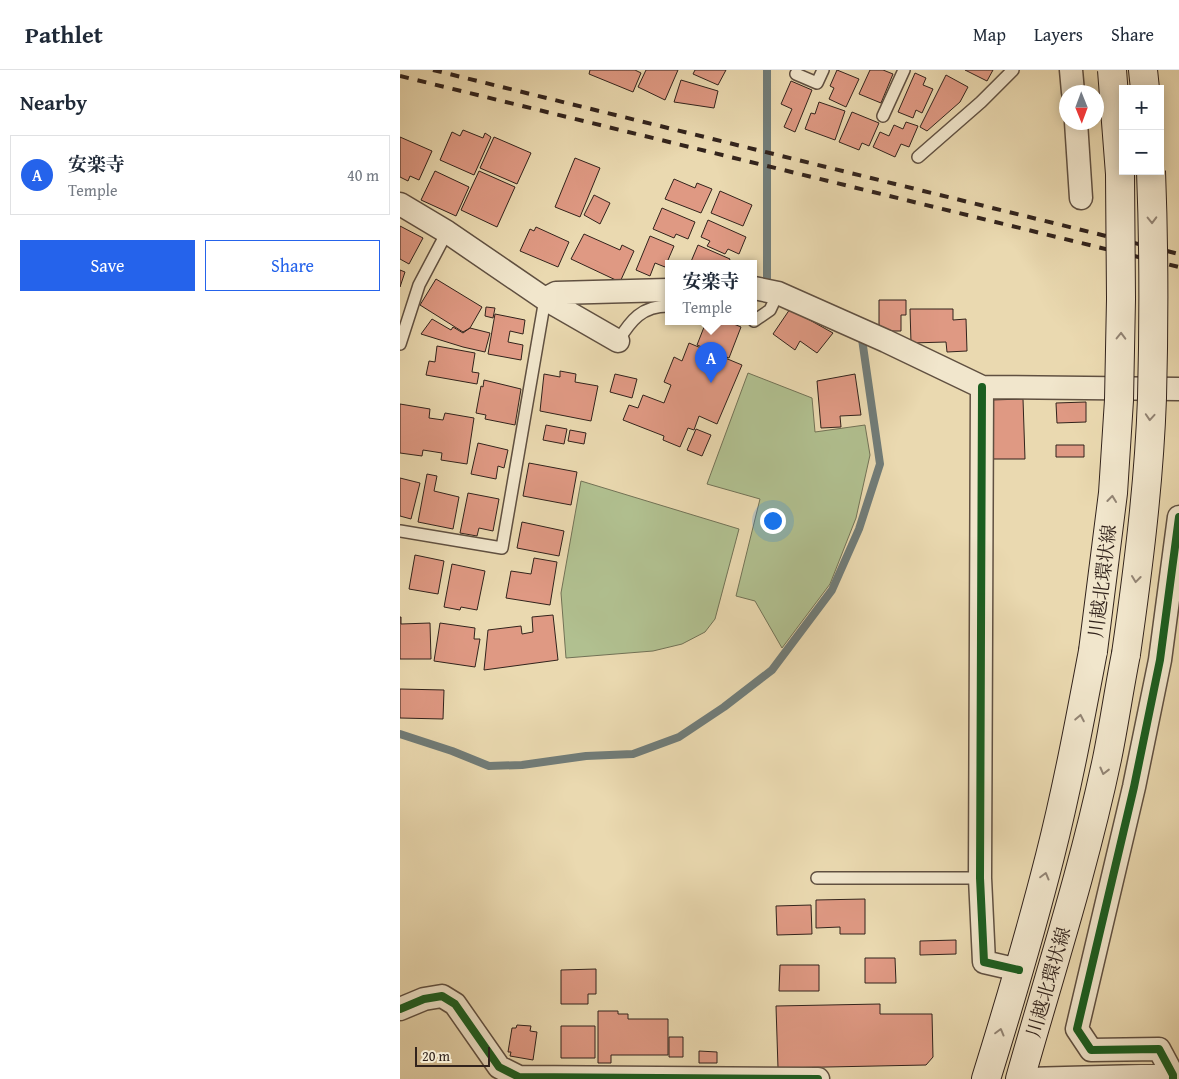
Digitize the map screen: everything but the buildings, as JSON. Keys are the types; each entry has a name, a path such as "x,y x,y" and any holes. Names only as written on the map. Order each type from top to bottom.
{"main road":[{"name":"川越北環状線","path":"986,1079 1019,970 1050,856 1073,754 1093,651 1113,493 1120,400 1121,299 1120,174 1112,70"},
{"path":"1143,70 1145,85"},
{"name":"川越北環状線","path":"1020,1079 1046,993 1083,857 1106,760 1126,654 1145,495 1152,400 1154,298 1151,175"}],"street":[{"path":"1071,70 1072,85"},
{"path":"1077,130 1081,198"},
{"path":"400,204 447,232 545,299 618,341"},
{"path":"757,288 778,292 982,387 1179,389"},
{"path":"545,299 556,293 665,290"},
{"path":"982,387 980,878 984,962 1019,970"},
{"path":"1027,1079 1175,1076 1159,1049 1091,1050 1077,1029 1130,806 1160,660 1179,517"},
{"path":"400,1009 424,999 442,996 454,1004 499,1067 519,1077 818,1079"}],"lane":[{"path":"796,74 817,83 823,70"},
{"path":"884,116 904,70"},
{"path":"918,157 981,102 1013,70"},
{"path":"400,344 418,286 447,232"},
{"path":"757,319 770,310 778,292"},
{"path":"400,531 502,548 545,299"},
{"path":"618,341 629,324 641,313 658,306 665,306"},
{"path":"817,878 980,878"}],"green space":[{"path":"748,373 812,398 815,432 865,425 870,455 856,518 830,584 782,648 755,601 736,596 760,499 707,484"},
{"path":"581,481 739,529 715,619 705,632 682,644 653,651 566,658 561,593"}],"waterway":[{"path":"767,70 767,279"},
{"path":"400,734 452,751 489,766 522,765 586,756 633,754 679,737 724,707 772,670 832,590 859,529 880,464 862,339 857,337"}],"railway":[{"path":"433,70 1179,254"},
{"path":"400,76 1179,267"}],"cycle path":[{"path":"982,387 980,878 984,962 1019,970"},
{"path":"1173,1079 1173,1075 1159,1049 1091,1050 1077,1029 1134,787 1160,660 1179,517"},
{"path":"400,1009 424,999 442,996 455,1004 499,1067 519,1077 818,1079"}],"place":[{"name":"安楽寺","path":"711,383"}]}
